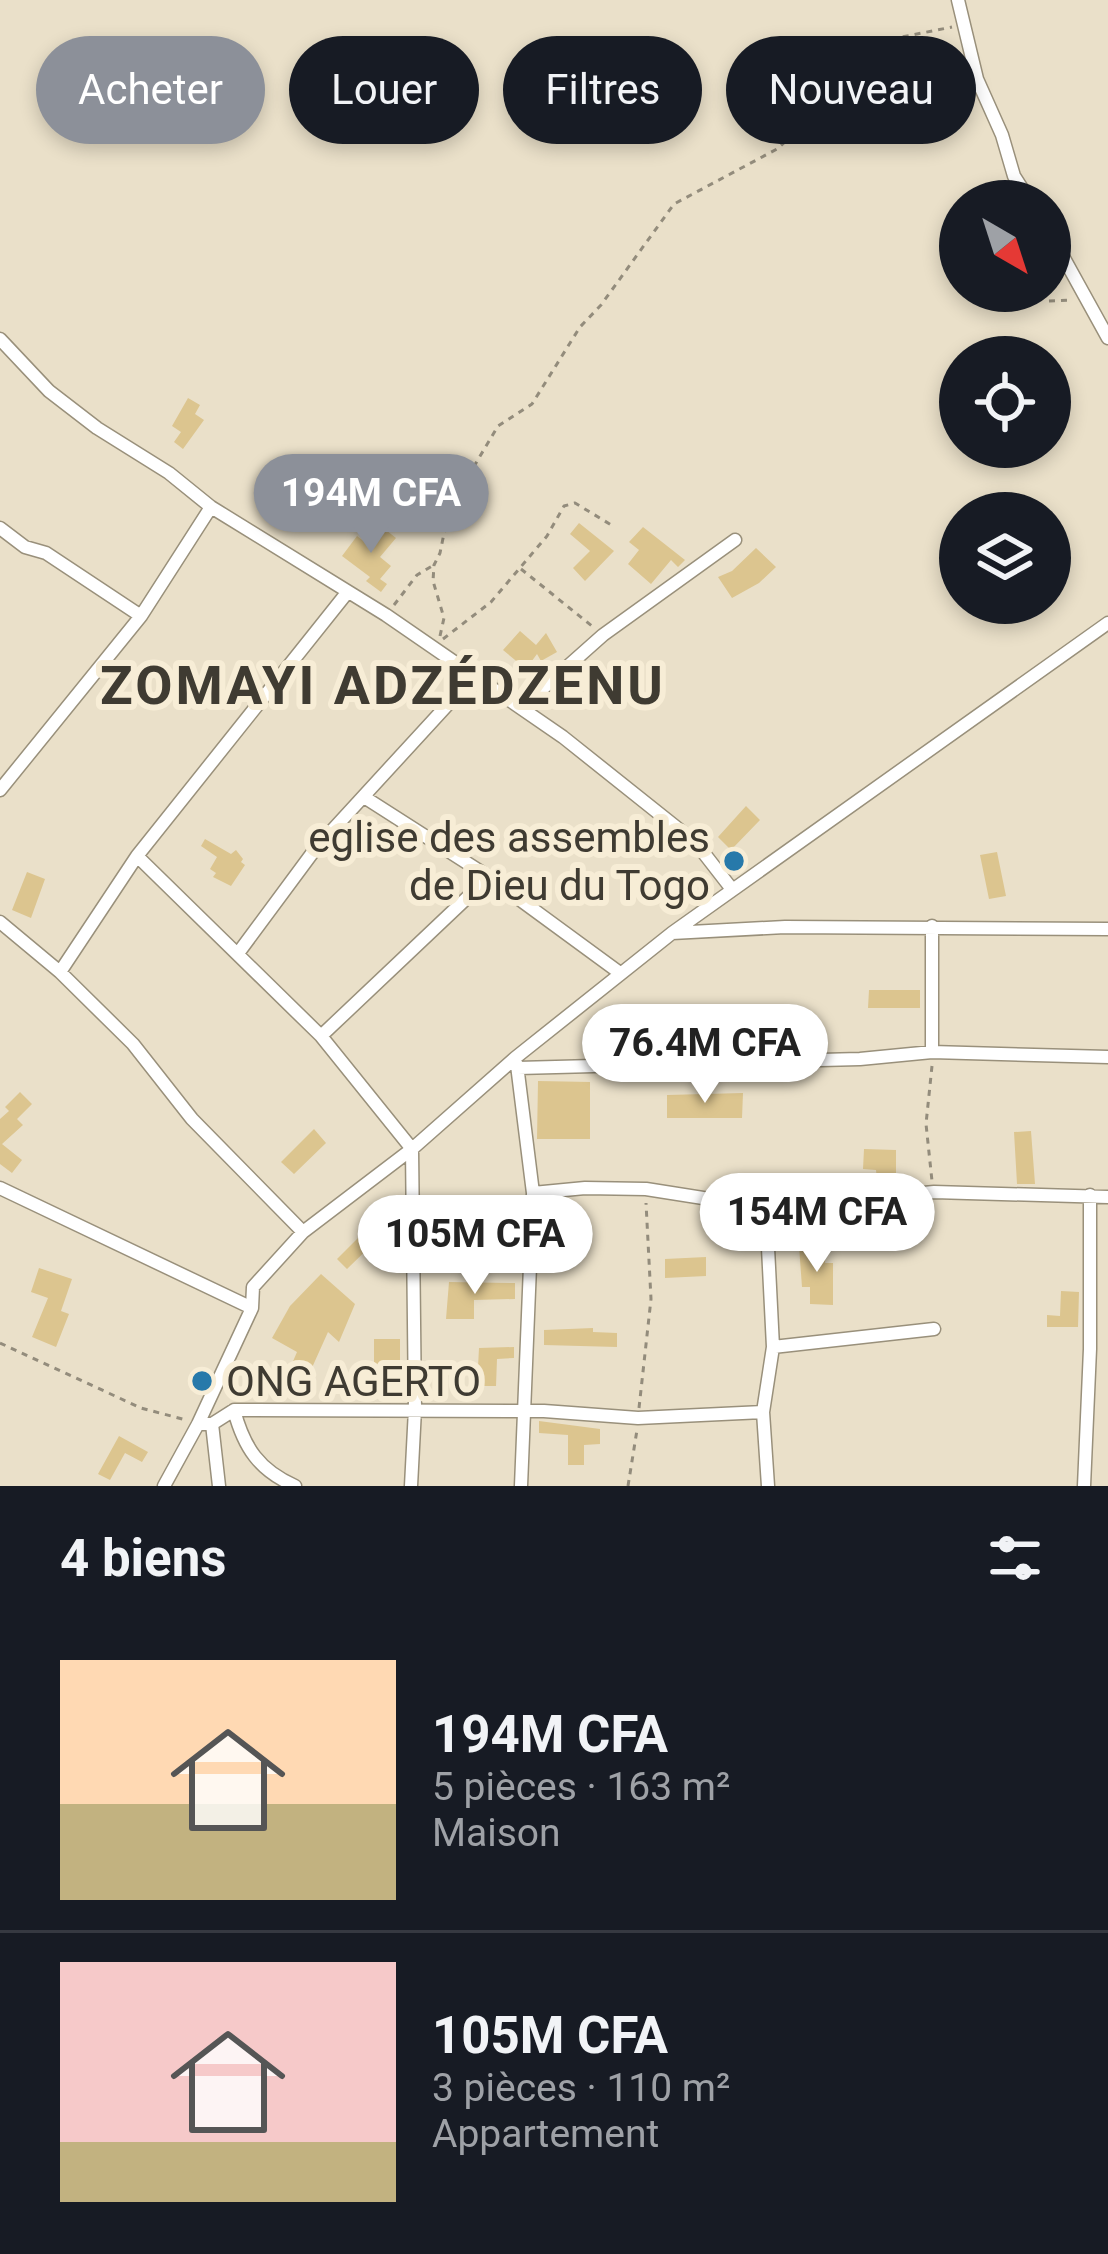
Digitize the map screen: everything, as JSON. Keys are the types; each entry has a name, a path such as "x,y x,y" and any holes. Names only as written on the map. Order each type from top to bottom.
{"street":[{"path":"958,0 977,80 1017,180"},
{"path":"1071,271 1108,338"},
{"path":"0,339 49,391 97,428 522,707 696,843 731,888"},
{"path":"0,790 141,616 211,507"},
{"path":"0,529 25,547 46,553 141,616"},
{"path":"522,707 603,634 735,539"},
{"path":"60,972 137,856 346,594"},
{"path":"164,1486 205,1424 252,1308 253,1287 303,1232 731,888 1108,623"},
{"path":"239,952 316,848 473,677"},
{"path":"364,797 489,877 620,973"},
{"path":"137,856 321,1036 412,1148 415,1409 411,1486"},
{"path":"321,1036 489,877"},
{"path":"0,922 60,972 133,1044 192,1119 303,1232"},
{"path":"932,926 932,1052"},
{"path":"672,933 784,927 1108,929"},
{"path":"516,1063 860,1059 932,1052 1108,1057"},
{"path":"516,1063 533,1193 521,1486"},
{"path":"0,1188 252,1308"},
{"path":"533,1193 646,1189 766,1208 934,1192 1108,1197"},
{"path":"1084,1486 1090,1195"},
{"path":"766,1208 773,1347 763,1412 768,1486"},
{"path":"773,1347 934,1329"},
{"path":"1090,1349 1108,1346"},
{"path":"205,1424 234,1410 415,1409 638,1418 763,1412"},
{"path":"234,1410 243,1445 275,1477 296,1486"},
{"path":"205,1424 219,1486"}],"path":[{"path":"614,526 575,502 564,506 521,569 468,622 439,641 444,618 433,581 434,565 448,514 498,425 532,404 580,327 674,204 778,149 795,133 832,77 858,60 886,50 902,37 964,22"},
{"path":"386,616 409,583 434,565"},
{"path":"521,569 603,634"},
{"path":"932,1052 926,1124 934,1192"},
{"path":"628,1486 651,1299 646,1189"},
{"path":"0,1343 142,1408 205,1424"}],"building":[{"path":"188,398 200,405 195,414 204,420 183,449 174,442 181,432 172,426"},
{"path":"579,523 614,551 585,581 573,568 590,551 570,534"},
{"path":"381,526 396,538 380,557 391,566 380,579 387,584 381,592 342,556 357,536 366,543"},
{"path":"643,527 685,560 678,567 671,560 651,584 628,564 639,550 629,542"},
{"path":"756,548 776,567 732,598 718,577 732,571"},
{"path":"520,631 536,645 546,633 557,652 541,661 537,654 526,669 503,650"},
{"path":"746,806 760,820 731,850 718,837"},
{"path":"205,839 231,854 236,850 243,859 245,865 231,886 213,877 216,873 210,869 217,857 201,846"},
{"path":"997,852 1006,896 989,899 980,855"},
{"path":"27,872 45,879 31,918 12,910"},
{"path":"869,990 920,990 920,1008 868,1008"},
{"path":"538,1081 590,1082 590,1139 537,1139"},
{"path":"20,1092 32,1104 17,1119 23,1125 2,1144 22,1160 12,1173 0,1164 0,1119"},
{"path":"743,1093 742,1118 667,1118 667,1095"},
{"path":"314,1129 326,1143 294,1174 281,1162"},
{"path":"1031,1131 1035,1184 1017,1184 1014,1132"},
{"path":"864,1149 896,1150 896,1179 877,1180 876,1170 863,1169"},
{"path":"381,1215 403,1256 395,1261 381,1236 347,1269 337,1259"},
{"path":"799,1246 826,1247 825,1263 833,1263 833,1305 810,1304 810,1287 802,1287"},
{"path":"706,1257 706,1276 665,1278 665,1259"},
{"path":"39,1268 72,1279 61,1311 69,1314 56,1347 32,1337 48,1298 31,1292"},
{"path":"321,1274 355,1304 339,1342 328,1332 306,1381 288,1373 297,1352 272,1338 290,1306"},
{"path":"449,1282 515,1283 515,1299 474,1300 474,1319 446,1319"},
{"path":"1061,1291 1079,1292 1078,1327 1047,1327 1047,1315 1060,1316"},
{"path":"593,1328 593,1332 617,1333 617,1347 544,1345 544,1330"},
{"path":"374,1339 400,1339 400,1380 374,1381"},
{"path":"514,1347 514,1358 497,1359 496,1386 477,1386 479,1348"},
{"path":"539,1421 600,1429 600,1444 584,1445 584,1465 568,1465 568,1435 539,1433"},
{"path":"119,1436 148,1452 142,1462 125,1453 110,1480 98,1474"}],"place":[{"name":"eglise des assembles de Dieu du Togo","path":"734,861"},
{"name":"ONG AGERTO","path":"202,1381"}],"district":[{"name":"ZOMAYI ADZÉDZENU","path":"383,685"}]}
